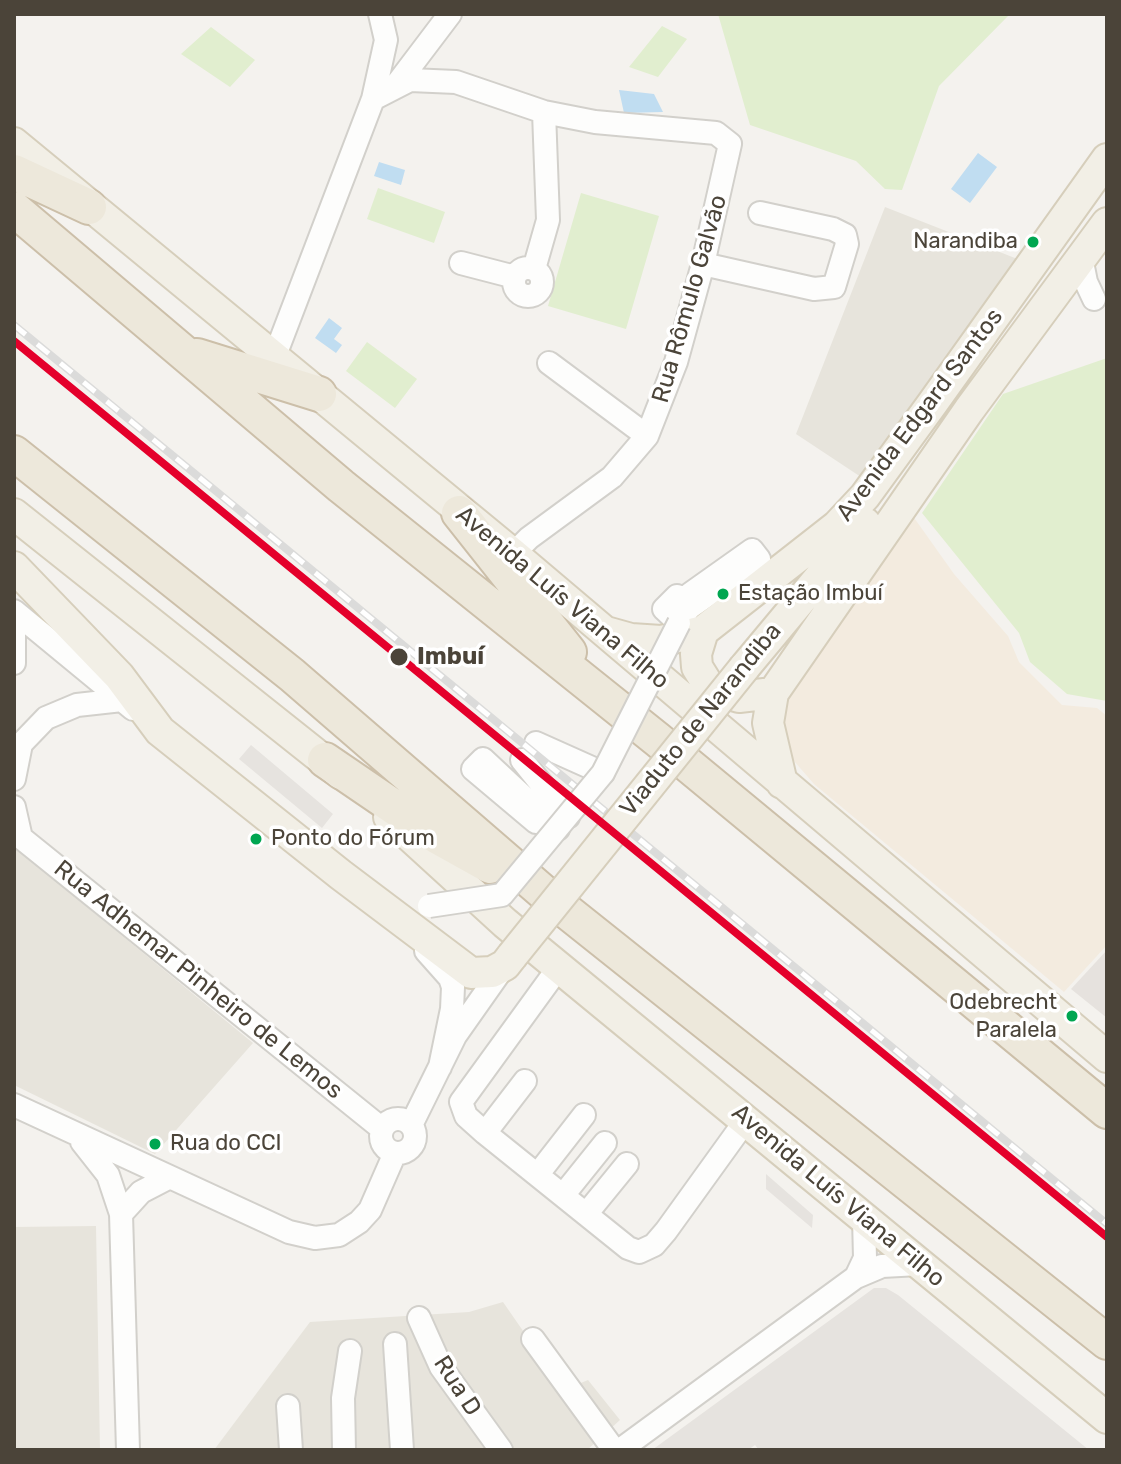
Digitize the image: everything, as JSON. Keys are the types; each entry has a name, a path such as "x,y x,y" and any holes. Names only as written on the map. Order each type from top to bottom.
{"highway":[{"path":"14,172 89,207"},
{"name":"Avenida Luís Viana Filho","path":"14,209 175,348 1107,1111"},
{"path":"175,348 319,394"},
{"path":"14,453 292,675 550,898 1107,1342"},
{"path":"459,513 597,691"},
{"path":"325,760 438,837 550,898"}],"main road":[{"name":"Avenida Luís Viana Filho","path":"14,143 459,513 513,554 1107,1057"},
{"name":"Avenida Edgard Santos","path":"600,630 631,639 661,641 691,627 815,545 865,496 1107,159"},
{"name":"Avenida Edgard Santos","path":"773,693 969,410 1107,223"},
{"name":"Viaduto de Narandiba","path":"508,961 838,552 969,410"},
{"name":"Avenida Luís Viana Filho","path":"14,514 325,760 559,967 1107,1418"},
{"path":"14,567 119,676 160,731 471,973 492,972 508,961"},
{"path":"691,627 697,667 710,688 739,697 773,693 768,723 782,783"}],"street":[{"path":"274,358 373,99 386,40 380,14"},
{"path":"397,84 450,14"},
{"path":"373,99 410,80 456,82 544,112 548,220 524,273 461,263"},
{"name":"Rua Rômulo Galvão","path":"513,554 529,538 612,477 647,436 676,362 730,152 727,139 716,133 595,122 544,112"},
{"path":"703,264 814,289 834,287 847,244 845,235 833,229 760,213"},
{"path":"1081,257 1086,282 1094,299"},
{"path":"549,363 647,436"},
{"path":"429,906 502,895 603,773 691,627 689,608 759,559 752,550 690,594 693,598 733,569"},
{"path":"691,583 664,609 691,627"},
{"path":"14,611 160,731"},
{"path":"14,627 14,663"},
{"path":"14,779 21,744 46,718 77,705 122,700"},
{"path":"563,823 529,752 603,773"},
{"path":"536,819 481,770 484,767 539,818 536,822 473,769 483,759 563,823"},
{"path":"14,807 17,835"},
{"name":"Rua Adhemar Pinheiro de Lemos","path":"17,835 387,1151"},
{"path":"384,908 450,978 452,1009 440,1067"},
{"path":"407,1122 421,1102 455,1036 508,961"},
{"path":"559,967 461,1102 466,1116 485,1133 628,1248 646,1250 684,1207 746,1120"},
{"path":"485,1133 525,1081"},
{"path":"14,1105 289,1232 326,1238 347,1231 370,1210 387,1151 390,1119 407,1122 415,1135 413,1145 405,1152 387,1151"},
{"path":"538,1174 584,1115"},
{"path":"72,1134 91,1149 104,1168 121,1214 128,1450"},
{"path":"564,1194 605,1143"},
{"path":"587,1213 627,1164"},
{"path":"121,1214 141,1192 168,1178"},
{"path":"856,1277 865,1258 864,1218"},
{"path":"533,1339 617,1450 856,1277 882,1266 919,1264"},
{"name":"Rua D","path":"419,1318 441,1367 501,1450"},
{"path":"395,1344 402,1450"},
{"path":"344,1450 343,1398 350,1351"},
{"path":"288,1406 291,1450"}],"shaded area":[{"path":"885,207 1020,260 867,481 796,434"},
{"path":"910,512 954,574 1008,636 1019,662 1062,705 1097,708 1107,716 1107,945 1064,992 814,784 794,761 784,741 790,691"},
{"path":"251,745 333,814 322,828 239,759"},
{"path":"14,847 253,1043 155,1154 14,1085"},
{"path":"1107,950 1107,1018 1071,989"},
{"path":"766,1174 813,1215 812,1228 766,1189"},
{"path":"96,1226 100,1450 14,1450 14,1227"},
{"path":"874,1288 886,1288 898,1295 1089,1450 759,1450 755,1445 748,1450 652,1450"},
{"path":"503,1302 564,1390 588,1380 620,1420 587,1450 214,1450 310,1322 469,1312"}],"green space":[{"path":"718,14 1010,14 939,86 902,190 885,189 856,161 750,125"},
{"path":"662,26 687,39 658,77 629,67"},
{"path":"211,27 255,60 230,87 181,54"},
{"path":"378,188 445,212 434,243 367,219"},
{"path":"581,193 659,216 626,329 548,306"},
{"path":"367,342 417,379 395,408 346,371"},
{"path":"1107,358 1107,701 1067,694 1030,662 1019,633 922,513 1003,394"}],"water":[{"path":"619,90 654,94 663,112 624,113"},
{"path":"978,153 997,167 970,203 951,189"},
{"path":"379,162 405,170 401,185 374,176"},
{"path":"329,318 342,328 334,339 342,345 336,353 315,338"}],"railway":[{"path":"14,325 1107,1224"}],"transit line":[{"path":"14,341 1107,1237"}],"place":[{"name":"Narandiba","path":"1033,242"},
{"name":"Estação Imbuí","path":"723,594"},
{"name":"Imbuí","path":"399,657"},
{"name":"Ponto do Fórum","path":"256,839"},
{"name":"Odebrecht Paralela","path":"1072,1016"},
{"name":"Rua do CCI","path":"155,1144"}]}
